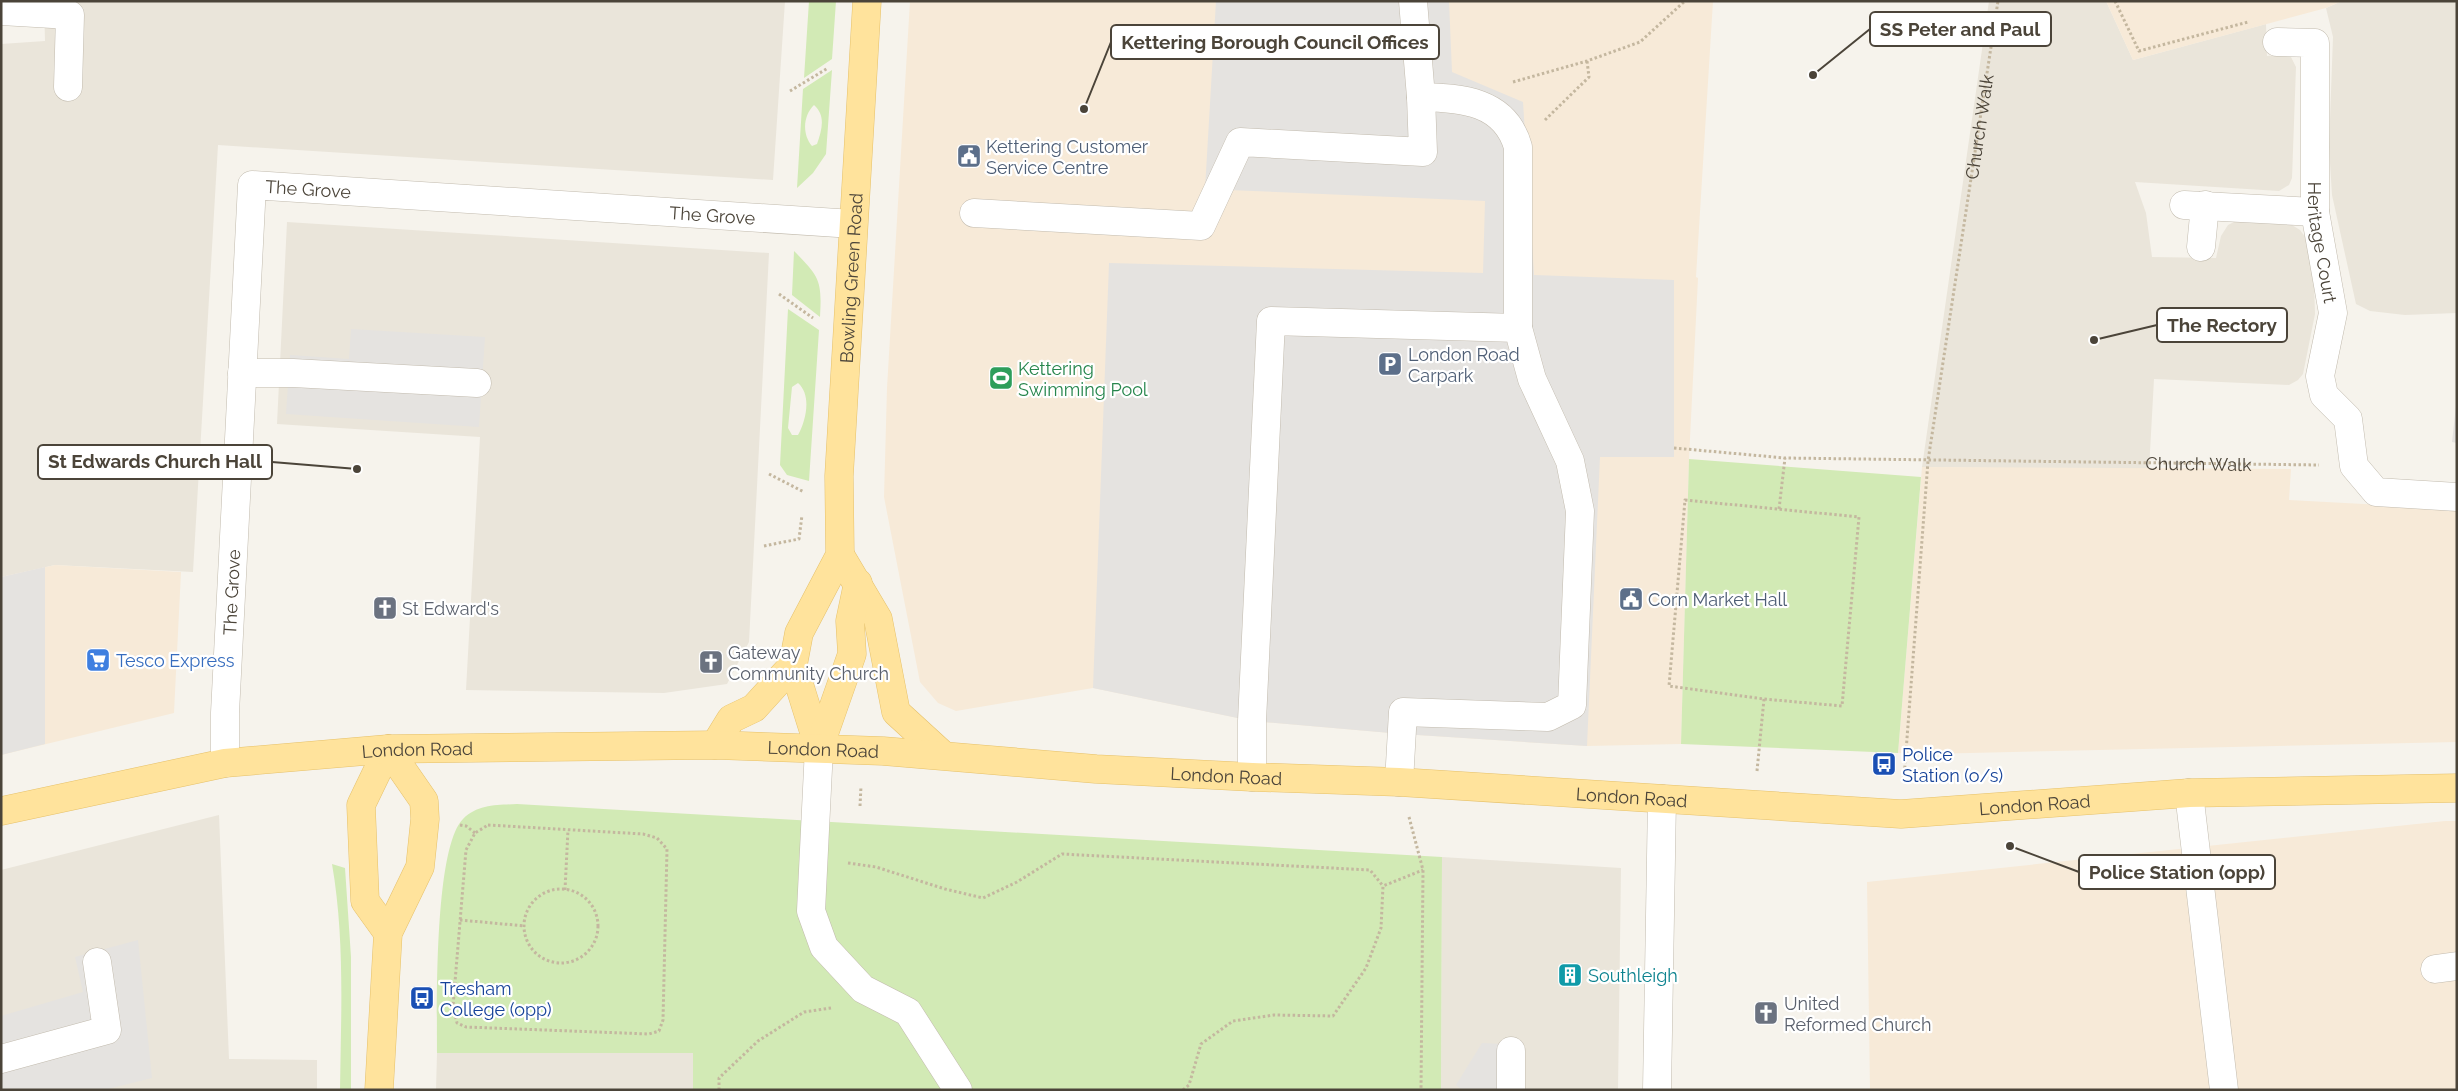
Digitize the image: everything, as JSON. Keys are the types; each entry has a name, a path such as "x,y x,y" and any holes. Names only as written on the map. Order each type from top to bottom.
{"main road":[{"name":"Bowling Green Road","path":"819,748 793,665 799,632 840,555 839,476 866,1"},
{"path":"840,555 878,619 896,712 943,755"},
{"path":"819,748 852,654 850,621 858,583"},
{"path":"715,745 731,719 754,708 793,665"},
{"name":"London Road","path":"1,811 225,763 388,749 715,745 819,748 943,755 1096,769 1252,778 1399,782 1902,814 2189,794 2457,788"},
{"path":"379,1090 388,932 420,867 425,819 424,801 388,749 361,805 365,902 388,932"}],"street":[{"path":"974,213 1201,226 1240,142 1423,152 1414,1"},
{"path":"1,11 70,15 68,87"},
{"name":"Heritage Court","path":"2282,42 2315,43 2316,212 2333,313 2320,376 2324,395 2348,419 2354,466"},
{"path":"1399,782 1403,712 1548,717 1572,705 1580,511 1570,461 1532,380 1518,328 1518,147 1513,131 1503,119 1486,108 1457,98 1421,97"},
{"name":"The Grove","path":"225,763 225,713 252,185 853,224"},
{"path":"2201,247 2194,205 2316,212"},
{"path":"1252,778 1252,711 1271,321 1518,328"},
{"path":"242,373 293,373 477,383"},
{"path":"2354,466 2376,492 2457,497"},
{"path":"819,748 812,912 824,947 863,989 908,1012 958,1090"},
{"path":"2189,794 2224,1090"},
{"path":"1658,1090 1662,799"},
{"path":"1,1059 106,1030 98,962"},
{"path":"1510,1090 1511,1051"}],"path":[{"path":"1506,84 1587,61 1640,42 1685,1"},
{"name":"Church Walk","path":"1905,768 1928,460 1998,1"},
{"path":"2115,1 2139,51 2276,15 2282,42"},
{"path":"1540,126 1589,77 1587,61"},
{"path":"790,91 833,65"},
{"path":"780,294 820,324"},
{"path":"1674,448 1785,458 1928,460"},
{"path":"1780,509 1785,458"},
{"name":"Church Walk","path":"1928,460 2354,466"},
{"path":"769,474 804,491 803,501"},
{"path":"1684,500 1859,517 1842,706 1764,699 1669,686 1684,500"},
{"path":"764,546 800,539 802,510"},
{"path":"1758,761 1764,699"},
{"path":"1399,782 1423,870 1420,1090"},
{"path":"860,806 861,786"},
{"path":"459,824 466,826 475,833"},
{"path":"488,825 643,834 657,838 667,849 663,1020 659,1031 649,1034 466,1027 457,1023 453,1006 466,850 475,833 488,825"},
{"path":"565,890 568,830"},
{"path":"814,861 876,867 945,889 982,898 1017,882 1062,854 1370,870 1383,886 1380,928 1366,968 1333,1016 1274,1015 1233,1021 1201,1044 1189,1085 1183,1090"},
{"path":"1383,886 1423,870"},
{"path":"554,889 565,890 574,891 590,902 598,920 597,939 586,955 568,963 549,962 533,951 524,933 526,914 537,898 554,889"},
{"path":"460,920 525,926"},
{"path":"719,1090 719,1078 758,1041 804,1012 845,1006 863,989"}],"shaded area":[{"path":"44,1 785,1 773,180 218,145 193,572 55,565 1,577 1,44 45,41"},
{"path":"910,1 1713,1 1696,277 1698,278 1689,459 1681,744 1587,746 1402,734 1252,721 1093,688 956,711 938,703 920,682 884,497 887,388"},
{"name":"London Road Carpark","path":"1216,1 1449,1 1452,72 1523,102 1534,275 1674,280 1674,457 1600,457 1587,746 1402,734 1252,721 1093,688 1109,263 1483,273 1485,201 1205,189"},
{"path":"1989,1 2106,1 2133,60 2266,24 2267,56 2285,54 2291,57 2296,67 2292,178 2289,185 2279,191 2135,182 2146,213 2152,257 2216,258 2221,236 2228,225 2236,221 2292,225 2300,230 2306,238 2314,282 2315,314 2303,374 2298,380 2289,385 2154,379 2149,470 1922,467"},
{"path":"2106,1 2342,1 2326,8 2133,60"},
{"path":"2342,1 2457,1 2457,313 2405,315 2370,311 2356,304 2332,195 2329,147 2333,37 2326,8"},
{"path":"287,222 769,253 749,642 727,684 664,693 466,690 480,437 277,424"},
{"path":"351,329 485,337 479,427 286,414 290,355 349,359"},
{"path":"2457,397 2457,443 2452,442"},
{"path":"1922,467 2291,469 2289,500 2457,509 2457,742 1927,754 1898,753"},
{"path":"55,565 181,572 174,713 1,755 1,577"},
{"path":"45,567 45,744 1,755 1,577"},
{"path":"219,815 229,1059 317,1060 317,1090 1,1090 1,870"},
{"path":"2457,821 2457,1090 1870,1090 1867,882"},
{"path":"1442,857 1621,868 1618,1090 1441,1090"},
{"path":"138,940 152,1078 104,1090 1,1090 1,1016 83,992 75,957"},
{"path":"1482,1043 1523,1045 1523,1090 1462,1090 1456,1085"},
{"path":"437,1053 693,1053 693,1090 436,1090"}],"green space":[{"path":"809,1 836,1 832,59 804,78"},
{"path":"832,70 826,154 813,173 797,188 803,89","holes":["814,105 818,109 822,123 817,144 812,146 805,131 805,125 810,109"]},
{"path":"794,251 818,280 820,287 820,317 792,295"},
{"path":"788,309 819,330 809,481 787,475 780,465","holes":["798,383 802,388 806,401 805,416 798,435 792,435 788,428 792,387"]},
{"path":"1689,459 1921,477 1898,753 1681,744"},
{"path":"517,804 1442,857 1441,1090 693,1090 693,1053 437,1053 439,930 447,861 454,836 463,819 475,810 488,806"},
{"path":"332,864 345,868 351,957 351,1090 340,1090 341,948"}],"place":[{"name":"SS Peter and Paul","path":"1813,75"},
{"name":"Kettering Borough Council Offices","path":"1084,109"},
{"name":"Kettering Customer Service Centre","path":"969,156"},
{"name":"The Rectory","path":"2094,340"},
{"name":"London Road Carpark","path":"1390,364"},
{"name":"Kettering Swimming Pool","path":"1001,378"},
{"name":"St Edwards Church Hall","path":"357,469"},
{"name":"Corn Market Hall","path":"1631,599"},
{"name":"St Edward's","path":"385,608"},
{"name":"Tesco Express","path":"98,660"},
{"name":"Gateway Community Church","path":"711,662"},
{"name":"Police Station (o/s)","path":"1884,764"},
{"name":"Police Station (opp)","path":"2010,846"},
{"name":"Southleigh","path":"1570,975"},
{"name":"Tresham College (opp)","path":"422,998"},
{"name":"United Reformed Church","path":"1766,1013"}]}
